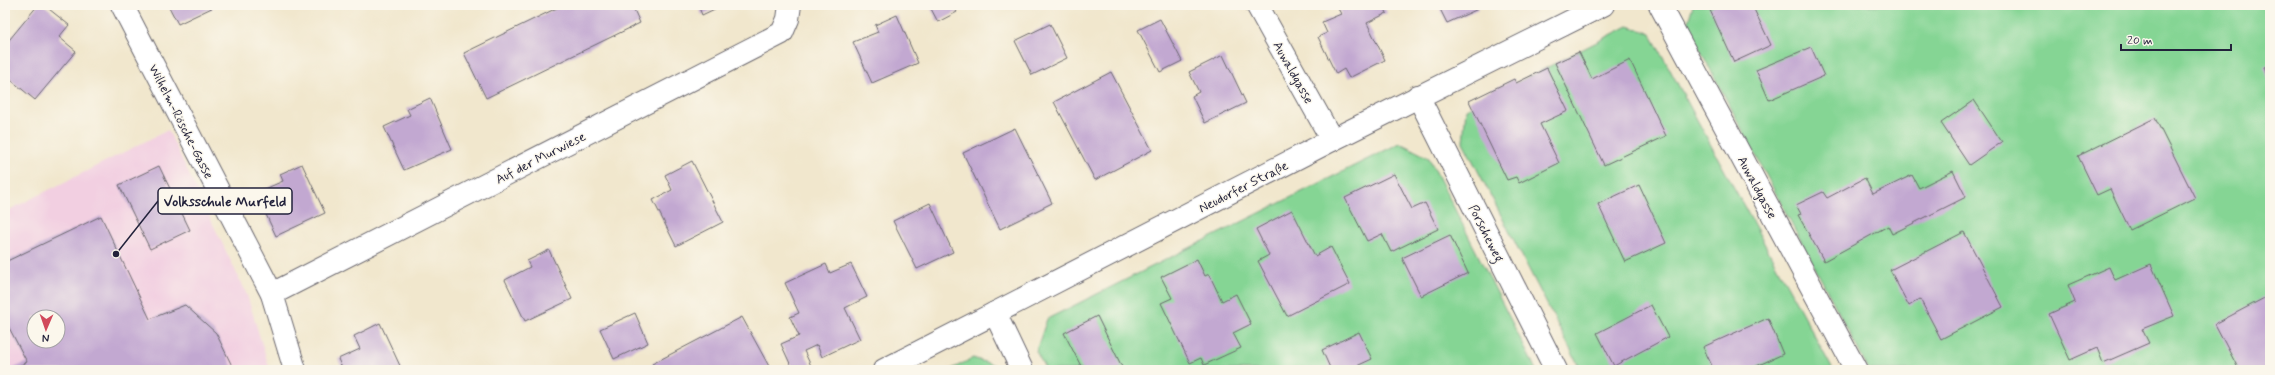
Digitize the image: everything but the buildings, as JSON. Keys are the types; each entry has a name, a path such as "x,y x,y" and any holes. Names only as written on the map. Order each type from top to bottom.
{"street":[{"name":"Wilhelm-Rösche-Gasse","path":"122,5 272,294 295,370"},
{"name":"Auf der Murwiese","path":"272,294 782,33 788,19 790,5"},
{"name":"Auwaldgasse","path":"1257,5 1332,140"},
{"name":"Neudorfer Straße","path":"884,370 1418,96 1603,5"},
{"name":"Auwaldgasse","path":"1660,5 1856,370"},
{"name":"Porscheweg","path":"1418,96 1556,370"},
{"path":"995,313 1022,370"}],"shaded area":[{"path":"168,130 247,295 270,370 5,370 5,212"}],"green space":[{"path":"1693,5 2270,5 2270,370 1869,370 1687,25"},
{"path":"1628,26 1650,33 1833,370 1581,370 1463,142 1466,109"},
{"path":"1400,143 1429,158 1536,370 1046,370 1036,351 1047,319"},
{"path":"973,358 997,366 999,370 950,370"}],"place":[{"name":"Volksschule Murfeld","path":"116,254"}]}
